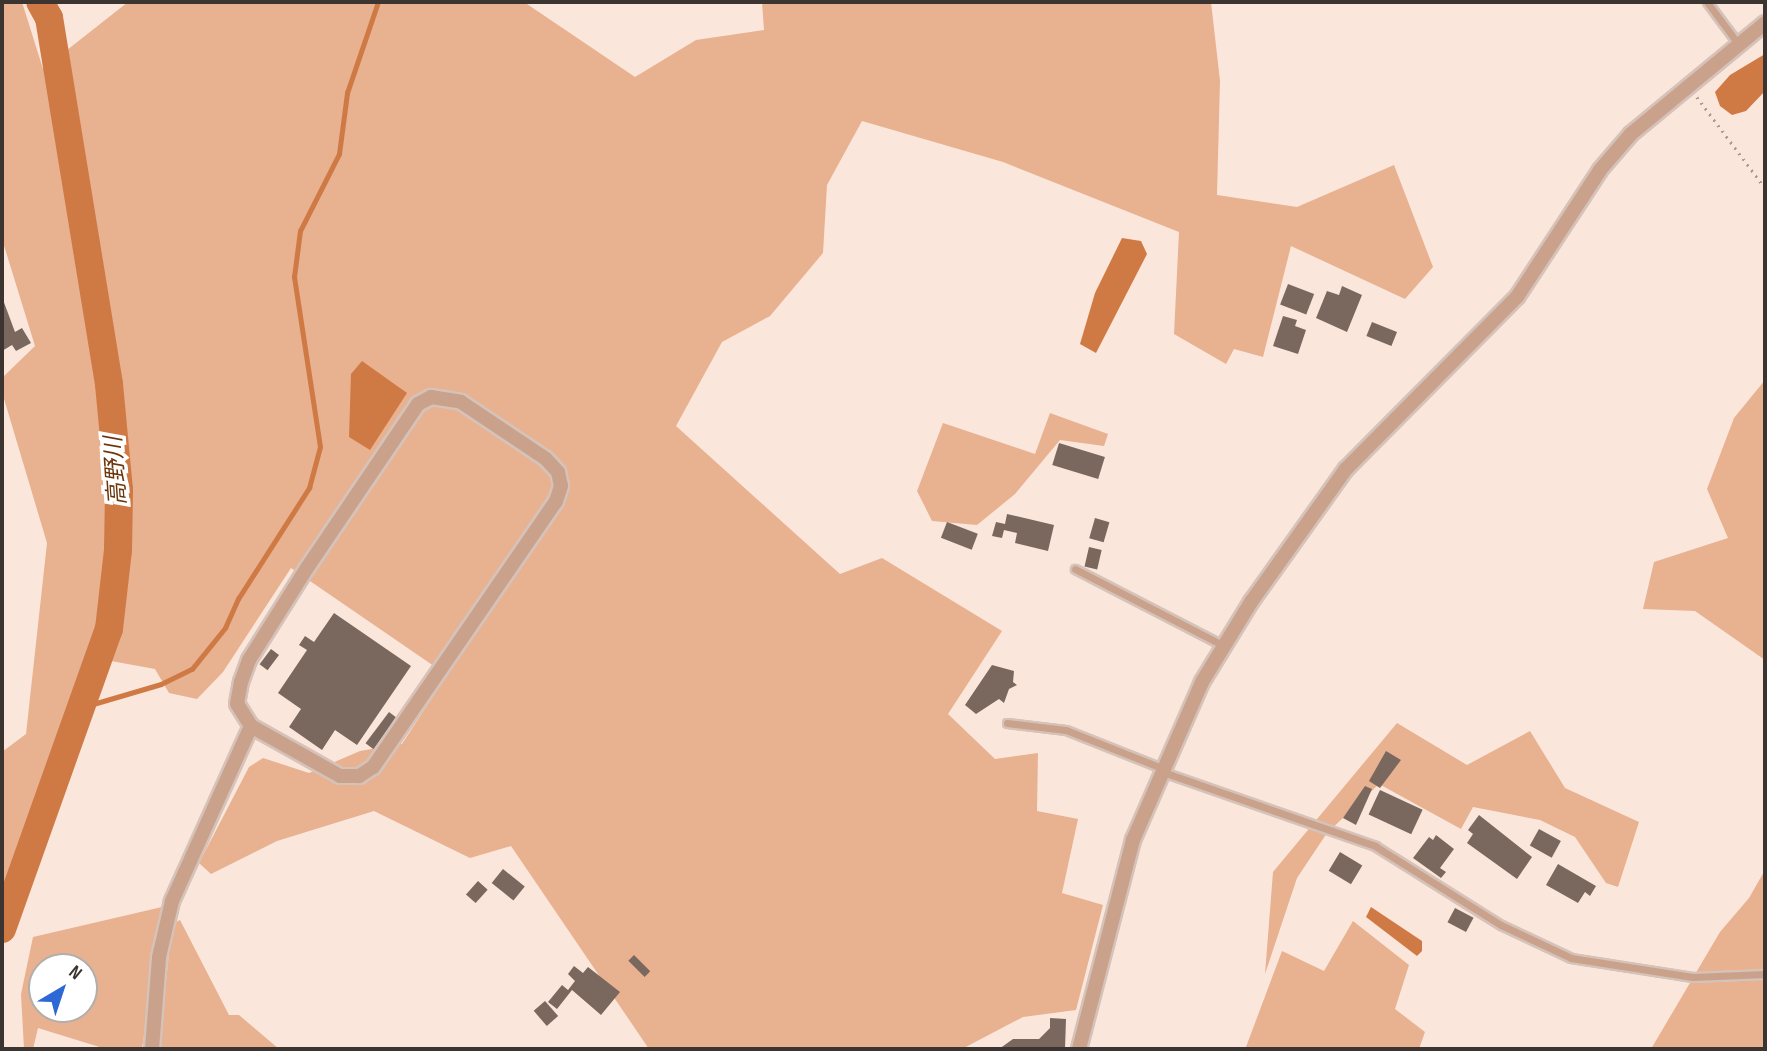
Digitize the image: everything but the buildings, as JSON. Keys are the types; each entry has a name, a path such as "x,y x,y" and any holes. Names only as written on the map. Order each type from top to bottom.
{"street":[{"path":"1079,1049 1129,854 1202,682 1224,646 1346,469 1517,297 1600,170 1632,134 1765,23"},
{"path":"431,397 461,402 558,472 561,486 556,501 373,767 359,776 340,776 251,726 237,704 248,660 418,404 431,397"},
{"path":"152,1049 159,957 172,901 251,726"}],"lane":[{"path":"1707,2 1739,45"},
{"path":"1075,569 1224,646"},
{"path":"1007,723 1066,730 1163,770 1375,846 1501,925 1571,958 1693,977 1765,974"}],"path":[{"path":"1688,86 1765,188"}],"shaded area":[{"path":"2,2 22,2 43,69 128,2 524,2 635,77 696,40 764,30 762,2 1211,2 1220,81 1217,195 1297,207 1394,165 1433,267 1405,299 1291,246 1263,357 1234,349 1226,364 1174,334 1179,232 1003,162 862,121 827,185 823,253 770,316 722,342 676,426 840,574 882,558 1002,631 948,714 995,759 1038,753 1037,811 1078,819 1062,893 1103,905 1076,1010 1023,1017 962,1049 649,1049 511,846 470,858 374,811 277,841 211,874 199,863 249,767 263,758 309,773 360,751 402,744 447,675 291,568 223,672 197,699 169,693 155,669 89,657 2,905 2,752 26,734 47,543 2,392 2,378 35,346 2,239"},
{"path":"1765,54 1765,91 1746,111 1732,115 1720,106 1715,92 1730,75"},
{"path":"1122,238 1141,241 1147,254 1096,353 1080,344 1095,293"},
{"path":"362,361 407,393 370,450 349,437 351,374"},
{"path":"1765,380 1765,660 1695,611 1643,609 1654,562 1728,538 1707,489 1734,418"},
{"path":"1050,413 1108,434 1104,446 1060,440 1015,494 977,525 932,521 917,491 943,423 1035,454"},
{"path":"1397,723 1467,765 1530,731 1565,788 1639,822 1618,887 1606,883 1575,837 1540,820 1473,807 1461,829 1379,784 1327,833 1297,878 1265,974 1273,872"},
{"path":"1765,870 1765,1049 1651,1049 1720,932 1749,898"},
{"path":"162,907 142,1049 106,1049 38,1028 33,1049 24,1049 21,994 28,961 28,1023 98,1023 98,953 30,953 33,937"},
{"path":"1371,907 1422,941 1422,951 1417,956 1366,917"},
{"path":"180,920 229,1015 239,1015 279,1049 159,1049 172,924"},
{"path":"1353,921 1409,965 1395,1009 1425,1032 1419,1049 1246,1047 1282,951 1324,971"}],"waterway":[{"name":"高野川","path":"2,929 109,629 118,550 119,490 109,384 49,18 40,2"},
{"path":"83,707 161,684 192,669 225,628 238,599 309,488 320,447 294,277 300,231 339,154 347,93 378,2"}]}
